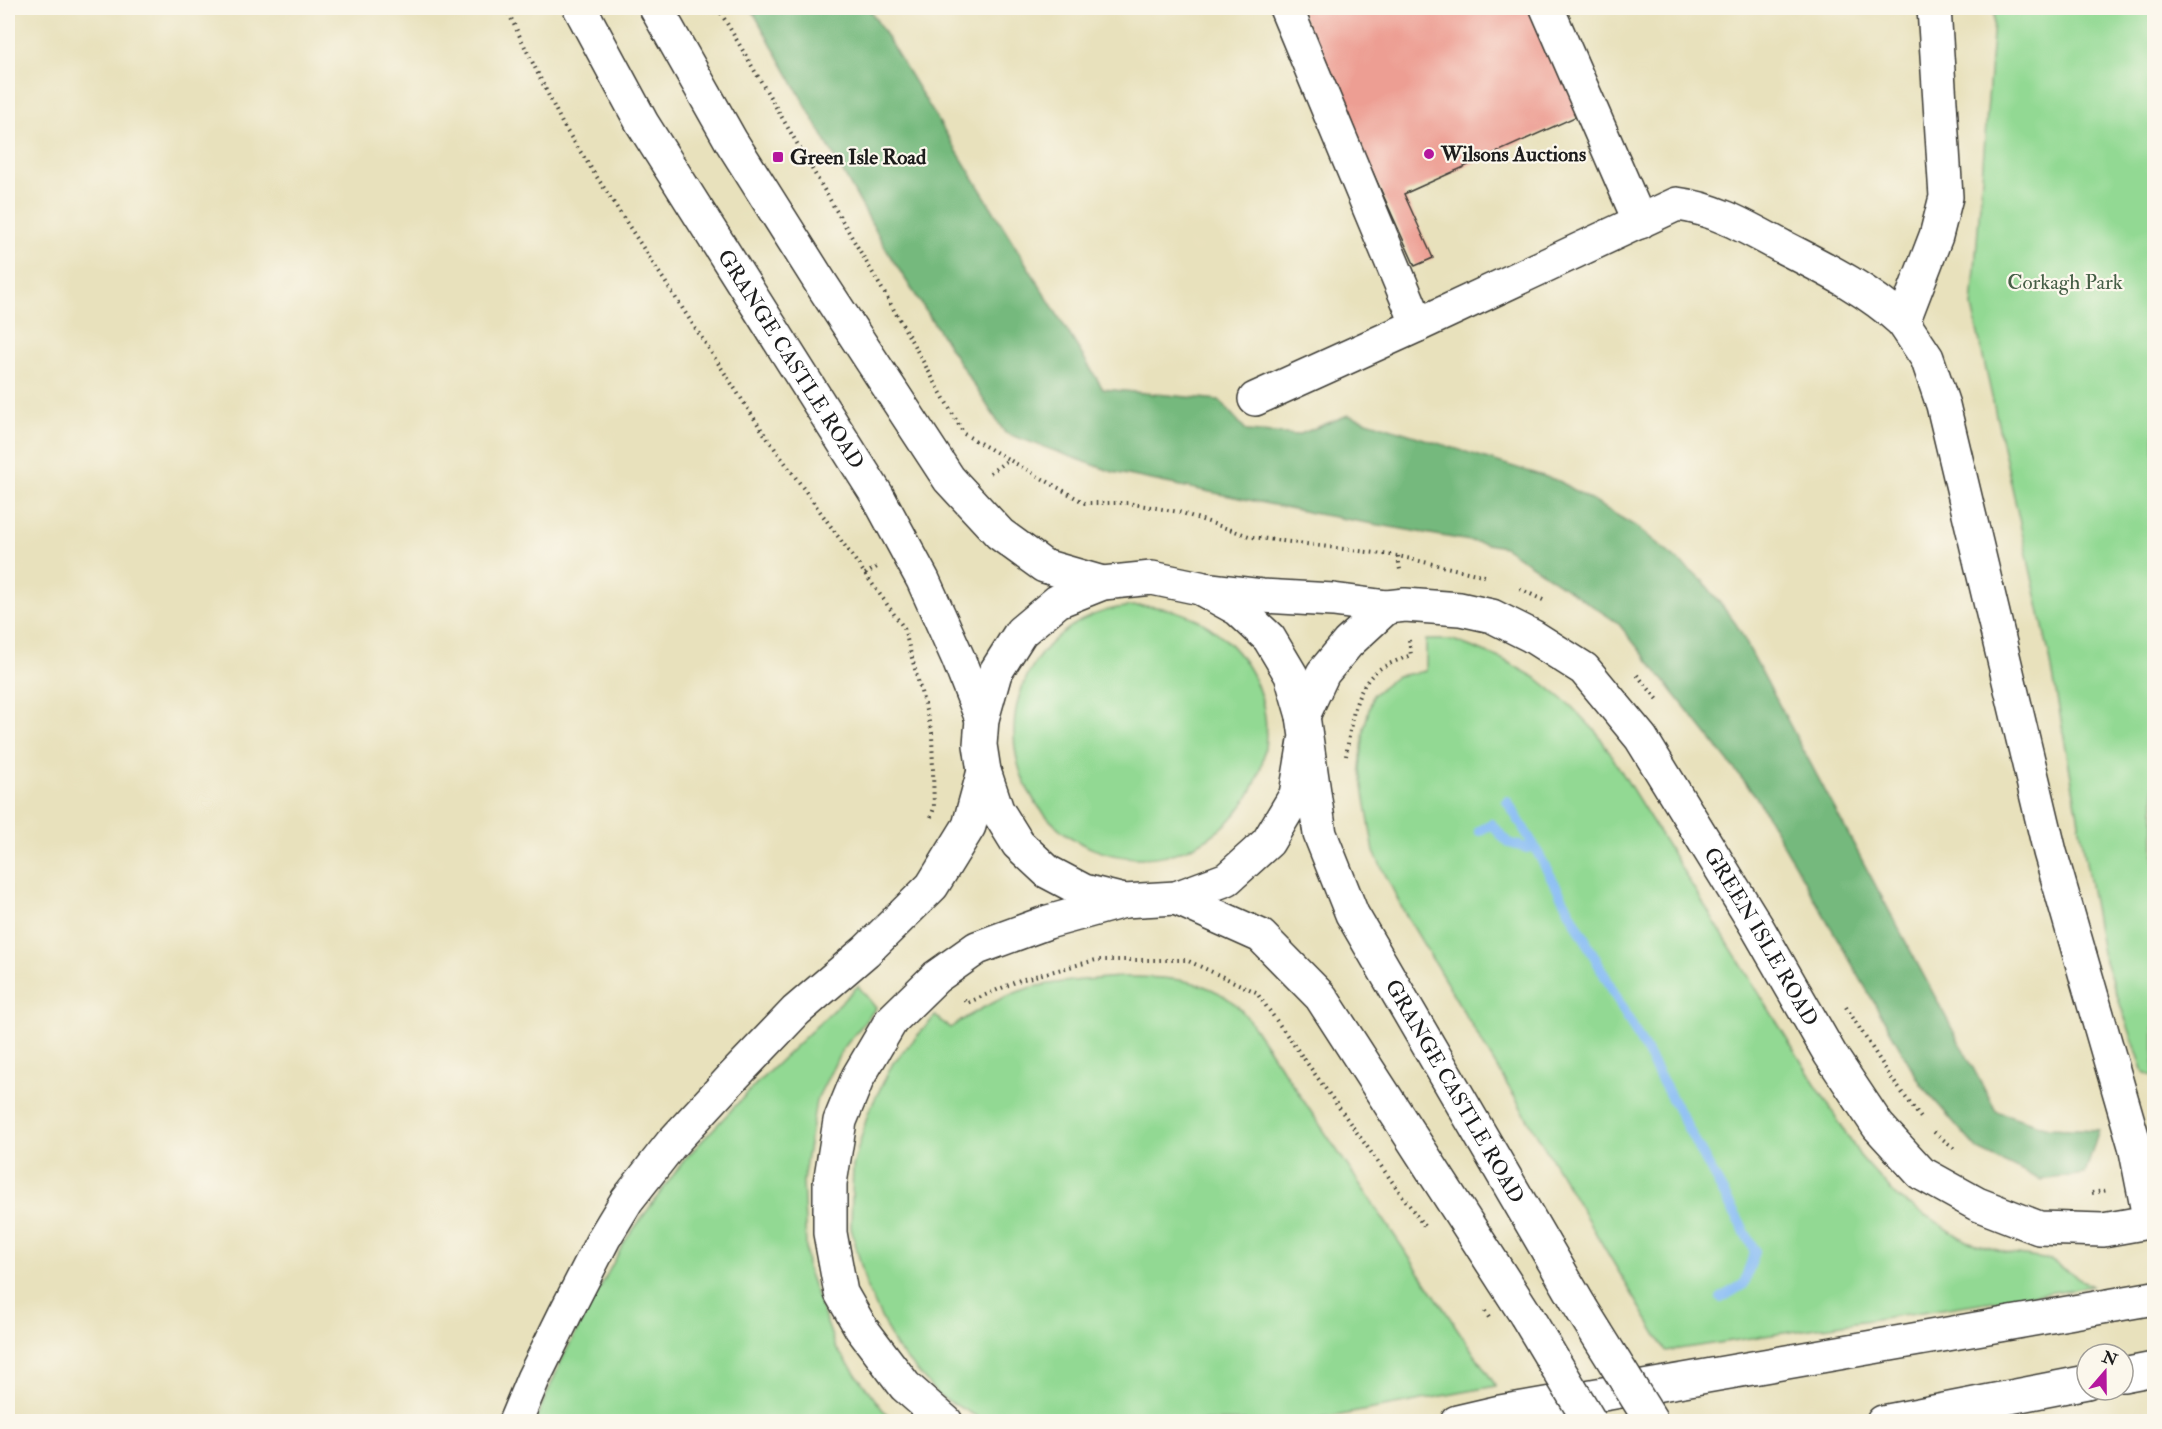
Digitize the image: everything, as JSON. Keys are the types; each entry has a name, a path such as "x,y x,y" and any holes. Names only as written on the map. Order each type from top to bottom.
{"main road":[{"name":"GRANGE CASTLE ROAD","path":"580,8 642,123 877,495 923,580 982,719"},
{"name":"GRANGE CASTLE ROAD","path":"656,8 731,141 949,479 1000,534 1044,566 1103,583"},
{"path":"1286,8 1418,325"},
{"path":"1546,8 1640,222"},
{"path":"1903,322 1936,236 1946,196 1934,8"},
{"path":"1256,399 1677,204 1699,207 1725,216 1855,284 1882,303 1903,322 1927,358 1943,405 2050,852 2135,1146 2152,1222"},
{"name":"GRANGE CASTLE ROAD","path":"1304,728 1296,795 1268,842 1227,879 1176,898 1124,901 1084,891 1048,872 1018,844 997,810 984,771 980,745 982,719 995,673 1021,632 1058,601 1103,583 1152,578 1200,588 1238,609 1269,638 1291,675 1304,728 1320,834 1352,914 1581,1308 1652,1422"},
{"name":"GREEN ISLE ROAD","path":"1200,588 1388,607 1405,605 1460,609 1492,616 1532,636 1584,669 1641,738 1757,927 1830,1054 1878,1126 1922,1173 1977,1204 2039,1228 2103,1230 2152,1222"},
{"path":"1304,728 1323,673 1348,643 1388,607"},
{"path":"515,1422 533,1378 565,1314 604,1238 627,1200 671,1144 796,1011 866,951 932,886 969,826 984,771"},
{"name":"GRANGE CASTLE ROAD","path":"1176,898 1261,936 1321,997 1527,1315 1590,1422"},
{"path":"946,1422 905,1386 861,1328 841,1293 830,1233 830,1183 840,1121 858,1077 891,1021 936,977 977,948 1048,922 1124,901"},
{"path":"1457,1422 1500,1412 2154,1298"},
{"path":"2135,1374 2154,1370"},
{"path":"1883,1422 2075,1384"}],"path":[{"path":"506,8 562,125 765,435 904,628 932,733 934,808 928,826"},
{"path":"1345,764 1352,720 1360,691 1380,669 1411,655"},
{"path":"967,1003 1020,980 1096,960 1186,960 1256,992 1424,1227"},
{"path":"1479,1302 1485,1311"}],"green space":[{"path":"751,8 869,8 1103,389 1219,400 1247,431 1298,435 1348,415 1559,481 1637,527 1703,581 1736,624 1996,1111 2048,1128 2099,1130 2085,1174 2040,1180 1978,1150 1922,1086 1755,795 1618,623 1504,547 1317,514 1113,472 1005,433 889,254"},
{"name":"Corkagh Park","path":"1995,8 2154,8 2154,1078 2144,1072 2102,953 2051,663 1972,307"},
{"path":"1128,606 1152,606 1177,611 1200,621 1220,634 1238,652 1251,672 1261,695 1266,732 1264,757 1257,780 1238,812 1220,830 1200,843 1177,853 1152,858 1128,858 1103,853 1080,843 1060,830 1042,812 1029,792 1019,769 1014,744 1014,720 1019,695 1029,672 1042,652 1060,634 1080,621 1103,611"},
{"path":"1426,640 1453,640 1502,659 1538,679 1571,706 1598,734 1860,1156 1897,1197 1966,1241 2012,1254 2050,1260 2092,1286 1666,1351 1403,910 1374,852 1360,769 1364,728 1373,695 1397,676 1426,671"},
{"path":"1118,977 1165,978 1195,983 1223,995 1240,1009 1496,1386 1309,1421 985,1421 939,1396 895,1346 867,1288 851,1228 853,1166 868,1113 893,1063 935,1016 950,1028 993,1003 1031,988 1055,983"},
{"path":"858,986 876,1008 842,1050 816,1101 803,1181 807,1268 836,1348 886,1414 896,1421 535,1421 564,1355 625,1241 685,1159 756,1084"}],"building":[{"name":"Wilsons Auctions","path":"1299,8 1536,8 1584,113 1404,194 1433,258 1415,266"}],"waterway":[{"path":"1507,801 1533,844 1755,1251 1744,1284 1721,1298"},
{"path":"1479,831 1491,824 1509,843 1527,848 1533,844"}],"place":[{"name":"Wilsons Auctions","path":"1429,154"},
{"name":"Green Isle Road","path":"778,157"}]}
